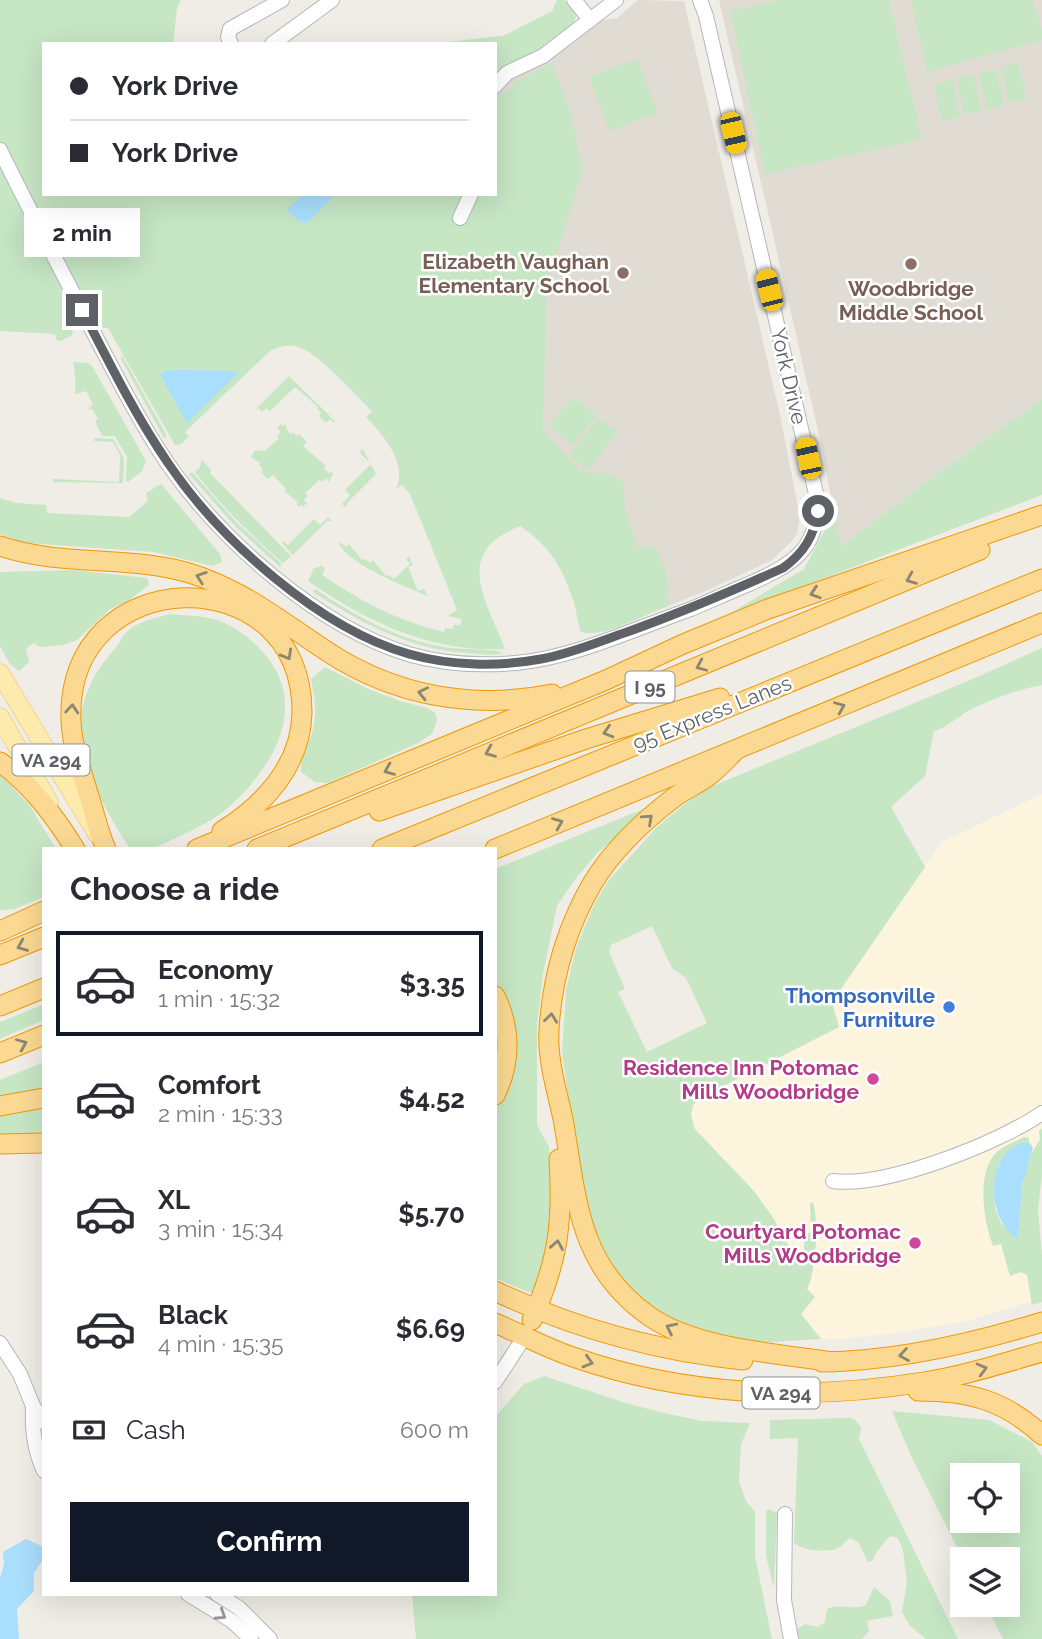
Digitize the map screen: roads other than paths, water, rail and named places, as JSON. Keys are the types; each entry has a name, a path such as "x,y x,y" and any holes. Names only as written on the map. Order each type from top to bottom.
{"highway":[{"path":"202,847 768,609 1042,515"},
{"name":"I 95","path":"262,847 1042,525"},
{"path":"0,546 58,559 162,567 212,581 260,605 366,674 412,691 474,701 530,698 633,668"},
{"name":"95 Express Lanes","path":"387,847 1042,580"},
{"path":"105,847 74,747 71,706 79,671 96,640 122,616 156,600 201,596 230,604 268,629 286,652 293,667 302,705 302,721 296,750 280,779 245,814 224,830 191,847"},
{"path":"497,848 1042,623"},
{"path":"277,847 586,739 838,662"},
{"path":"525,1336 550,1275 559,1233 560,1182 549,1033 555,979 570,928 594,882 613,855 652,815 710,775 734,751"},
{"path":"0,762 32,789 55,816 74,847"},
{"path":"0,922 42,911"},
{"path":"0,931 42,911"},
{"path":"0,955 42,938"},
{"path":"0,1006 42,989"},
{"path":"497,1001 504,1019 507,1045 505,1068 497,1090"},
{"path":"0,1053 42,1036"},
{"path":"553,1068 579,1214 593,1251 617,1286 651,1318 684,1334 714,1343 833,1362"},
{"path":"0,1105 42,1098"},
{"path":"0,1144 42,1143"},
{"name":"VA 294","path":"497,1292 537,1309 627,1340 742,1360 833,1362 902,1356 1042,1322"},
{"name":"VA 294","path":"497,1323 570,1356 651,1378 752,1393 826,1392 923,1382 1042,1352"},
{"path":"826,1392 941,1391 971,1394 1015,1413 1042,1435"}],"main road":[{"name":"VA 294","path":"0,673 105,847"},
{"name":"VA 294","path":"0,717 74,847"}],"street":[{"path":"230,42 230,29 282,0"},
{"path":"275,42 332,0"},
{"path":"574,0 590,20"},
{"path":"497,84 508,73 543,56 616,0"},
{"name":"York Drive","path":"0,150 123,388 158,449 203,508 249,556 326,614 389,647 424,658 464,664 514,663 542,659 579,650 707,603 783,568 803,550 816,524 818,511 814,486 700,0"},
{"path":"460,218 470,196"},
{"path":"833,1181 859,1181 923,1166 988,1143 1025,1125 1042,1113"},
{"path":"497,1379 525,1336"},
{"path":"0,1343 20,1374 33,1406 42,1420"},
{"path":"33,1406 33,1437 42,1465"},
{"path":"785,1514 784,1600 791,1639"},
{"path":"191,1596 232,1621 251,1639"},
{"path":"220,1596 239,1608 270,1639"}],"water":[{"path":"302,196 331,196 307,223 298,221 286,209"},
{"path":"167,370 238,373 187,423 160,375"},
{"path":"1029,1142 1033,1148 1022,1185 1018,1239 1007,1230 999,1216 994,1185 997,1169 1004,1156 1015,1147"},
{"path":"26,1539 42,1546 42,1561 34,1573 34,1591 17,1609 19,1639 0,1639 0,1578 4,1564 3,1552"}],"place":[{"name":"Woodbridge Middle School","path":"911,264"},
{"name":"Elizabeth Vaughan Elementary School","path":"623,273"},
{"name":"Thompsonville Furniture","path":"949,1007"},
{"name":"Residence Inn Potomac Mills Woodbridge","path":"873,1079"},
{"name":"Courtyard Potomac Mills Woodbridge","path":"915,1243"}]}
